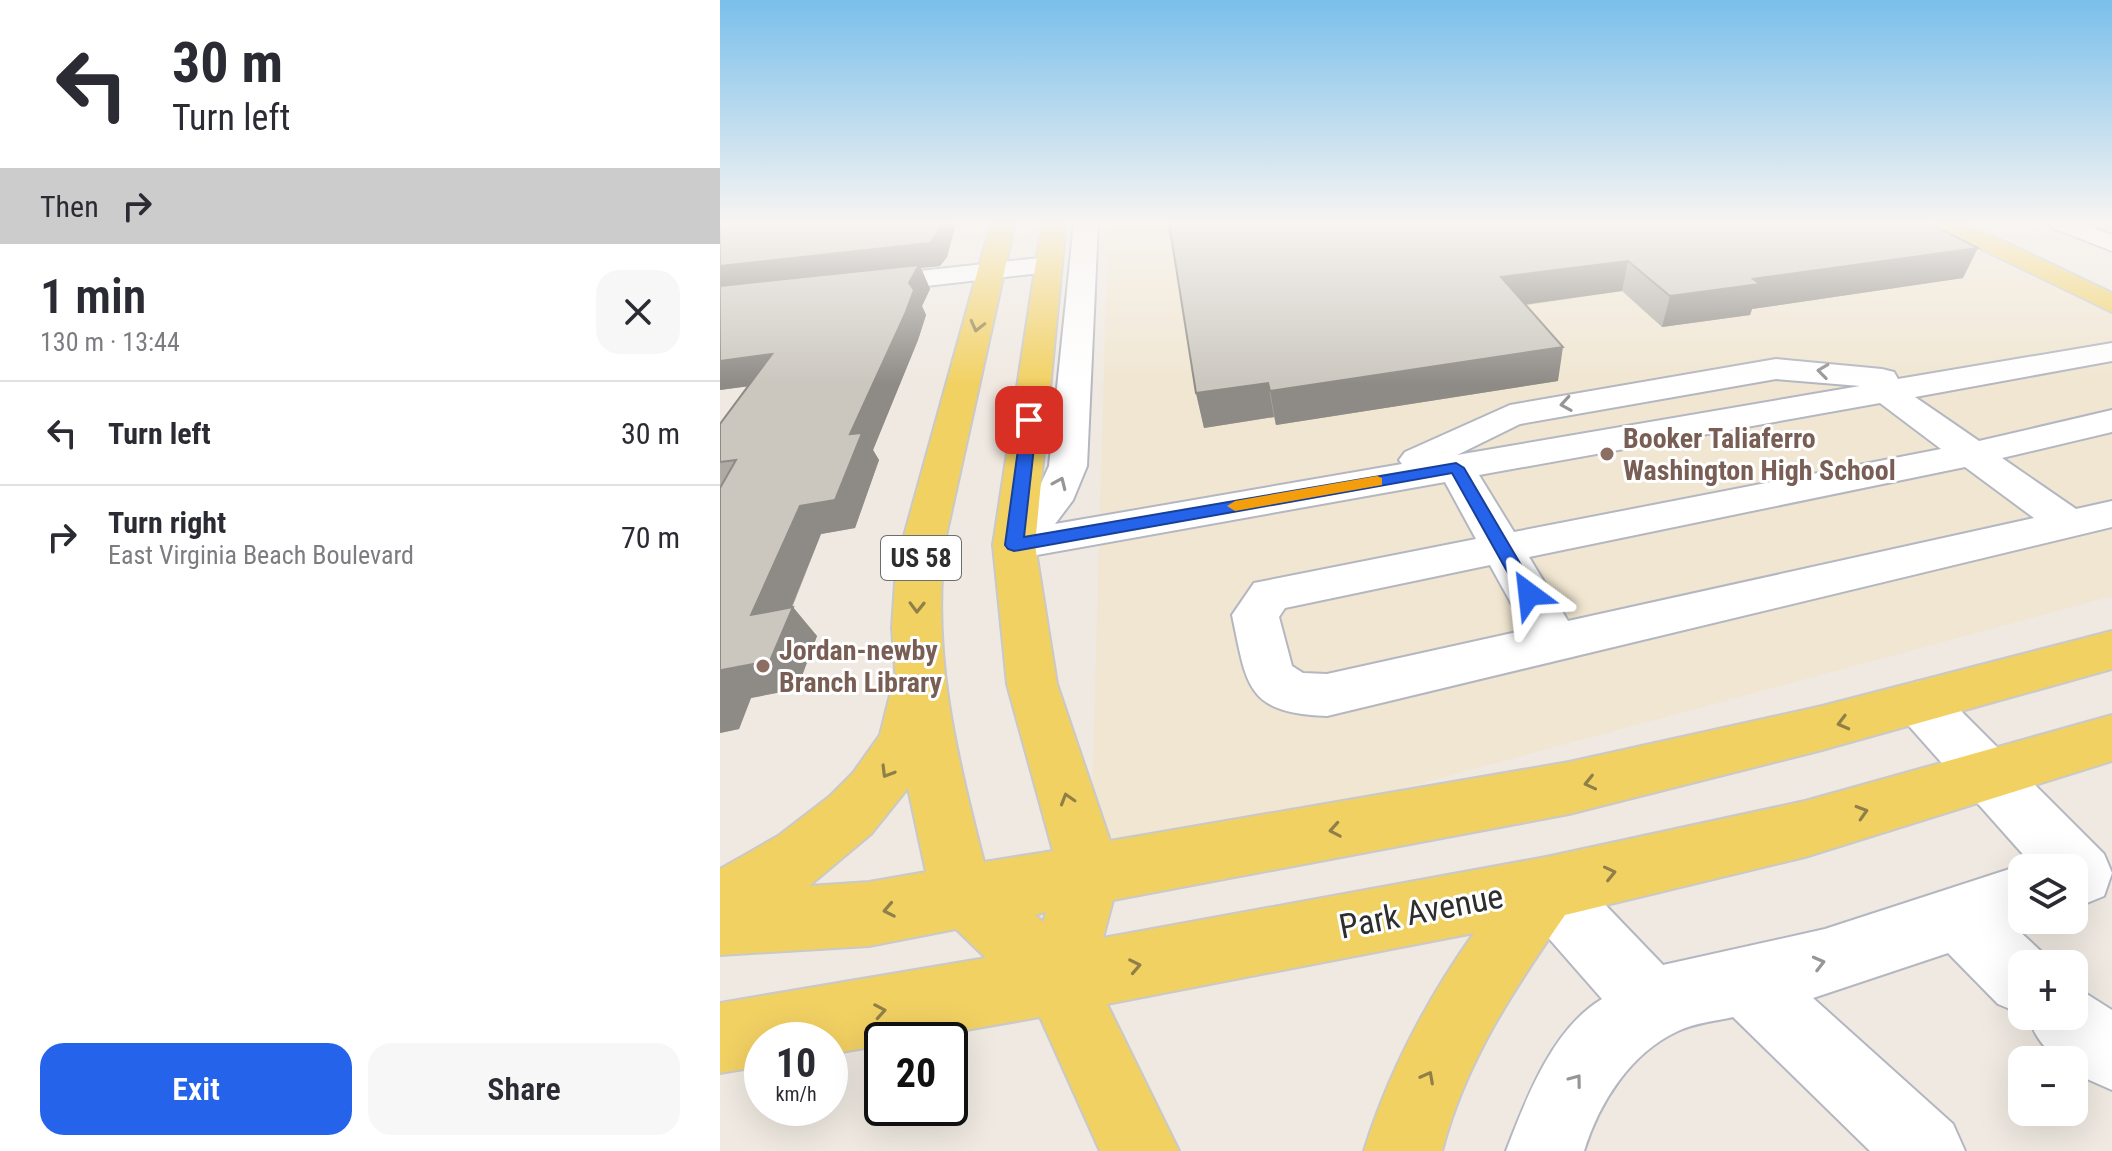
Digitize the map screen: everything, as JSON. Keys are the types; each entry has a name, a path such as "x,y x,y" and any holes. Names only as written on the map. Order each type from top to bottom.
{"main road":[{"name":"US 58","path":"989,277 925,536 917,583 916,628 931,765 956,872 966,896 1058,980 1140,1151"},
{"path":"1048,277 1014,545 1032,684 1090,873 1058,980"},
{"path":"2056,277 2112,304"},
{"path":"720,923 869,914 1569,788 1919,702 2112,650"},
{"path":"720,901 773,873 840,826 880,784 905,742 920,673"},
{"name":"Park Avenue","path":"720,1038 1058,980 1546,888 1805,829 2112,738"},
{"path":"1403,1151 1420,1092 1482,978 1546,888"}],"street":[{"path":"847,287 939,277"},
{"path":"1014,545 1053,500 1068,466 1082,277"},
{"path":"1014,545 2112,352"},
{"path":"1374,482 1489,424 1537,409 1776,369 1802,369 1928,385"},
{"path":"1886,392 2068,523"},
{"path":"2112,421 1972,454 1270,595 1255,615 1270,677 1294,694 1327,695 2112,514"},
{"path":"1456,468 1555,640"},
{"path":"1919,702 1985,775 2089,872"},
{"path":"1546,888 1654,1006"},
{"path":"1545,1151 1564,1097 1613,1032 1665,999 1825,962 2008,901"},
{"path":"1958,917 2008,966"},
{"path":"1743,980 1925,1151"},
{"path":"2080,1030 2112,1054"}],"shaded area":[{"name":"Booker Taliaferro Washington High School","path":"1107,277 2039,277 2112,312 2112,596 1090,873"}],"building":[{"path":"808,277 912,277 909,283 914,290 850,434 862,433 835,500 800,506 751,615 793,607 770,661 722,670 720,674 720,488 736,460 720,462 720,424 772,354 720,361 720,286"},
{"path":"1178,277 1503,277 1563,347 1270,391 1268,383 1196,393"},
{"path":"1647,277 1770,277 1753,279 1760,284 1670,296"}],"slow traffic":[{"path":"1235,506 1377,481"}],"place":[{"name":"Booker Taliaferro Washington High School","path":"1607,454"},
{"name":"Jordan-newby Branch Library","path":"763,666"}],"route":[{"path":"1029,420 1014,545 1456,468 1529,594"}]}
